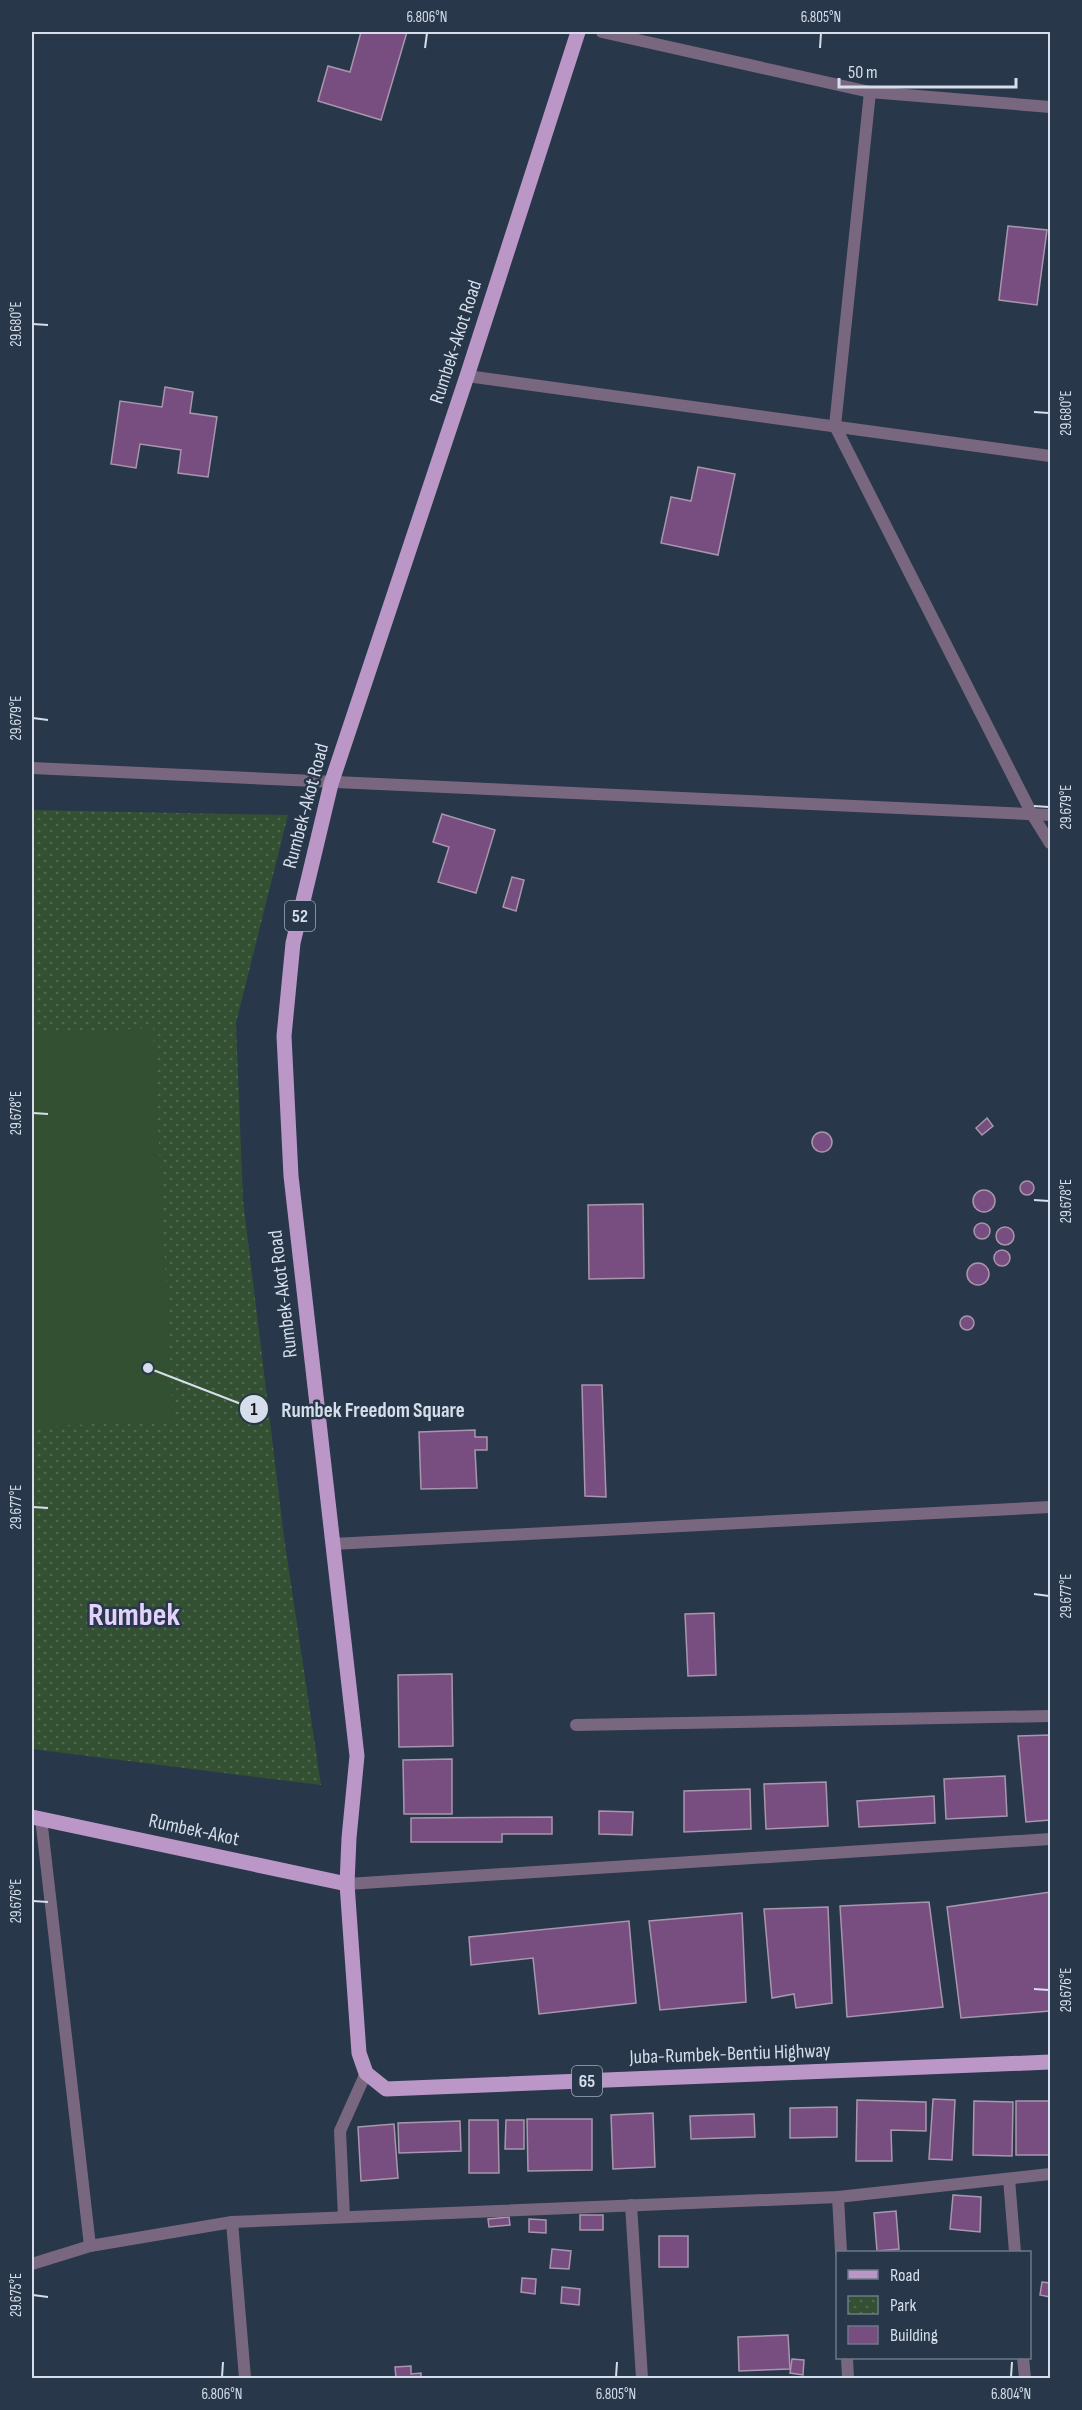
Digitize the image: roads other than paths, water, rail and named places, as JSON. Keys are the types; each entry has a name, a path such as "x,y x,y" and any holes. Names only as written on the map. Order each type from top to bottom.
{"main road":[{"name":"Rumbek-Akot Road","path":"347,1884 357,1756 291,1176 284,1036 293,943 331,784 467,376 578,32"},
{"name":"Rumbek-Akot","path":"36,1817 347,1884"},
{"path":"347,1884 359,2053 366,2073"},
{"name":"Juba-Rumbek-Bentiu Highway","path":"366,2073 386,2089 1050,2062"}],"street":[{"path":"602,32 870,92 1050,107"},
{"path":"870,92 835,426 1032,814 1050,843"},
{"path":"467,376 1050,456"},
{"path":"32,768 331,784 1050,815"},
{"path":"333,1544 1050,1507"},
{"path":"576,1725 1050,1716"},
{"path":"36,1817 90,2246"},
{"path":"347,1884 1050,1839"},
{"path":"344,2217 340,2131 366,2073"},
{"path":"32,2264 90,2246 232,2222 838,2198 1050,2174"},
{"path":"1009,2179 1015,2251"},
{"path":"838,2198 841,2251"},
{"path":"631,2205 642,2379"},
{"path":"232,2222 245,2379"},
{"path":"847,2359 848,2379"},
{"path":"1023,2359 1025,2379"}],"place":[{"name":"Rumbek Freedom Square","path":"148,1368"}],"district":[{"name":"Rumbek","path":"134,1615"}]}
